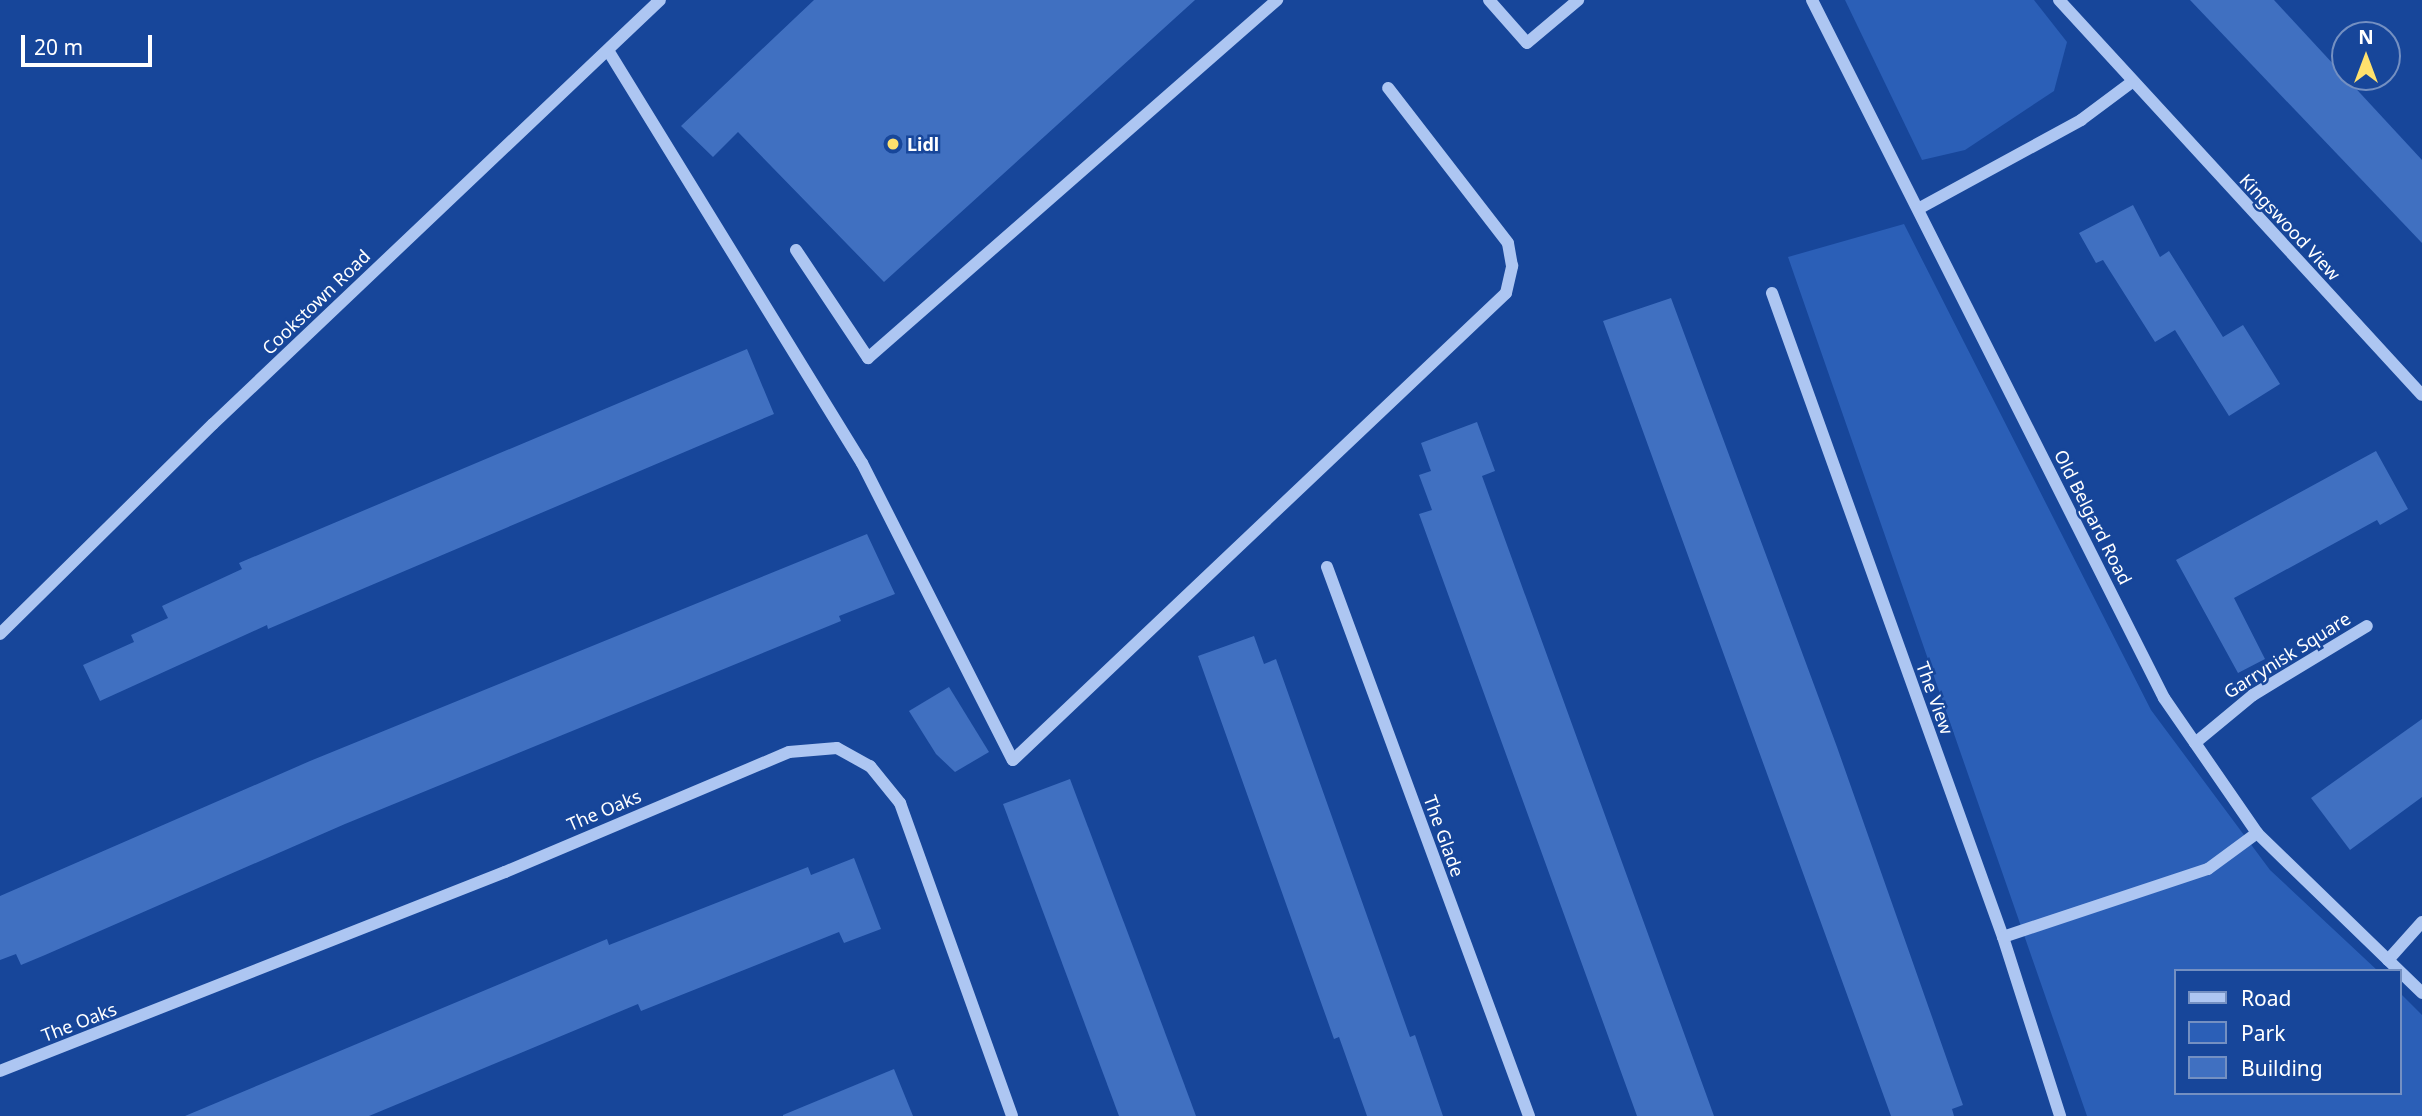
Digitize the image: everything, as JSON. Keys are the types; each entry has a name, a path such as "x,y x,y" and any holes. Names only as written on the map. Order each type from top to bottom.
{"street":[{"name":"Cookstown Road","path":"0,634 213,425 609,52 660,0"},
{"path":"796,250 868,358 1277,0"},
{"path":"1489,0 1527,43 1578,0"},
{"name":"Old Belgard Road","path":"1812,0 2164,698 2257,833 2397,969"},
{"name":"Kingswood View","path":"2059,0 2422,395"},
{"path":"609,52 862,463 1013,760 1506,293 1512,266 1508,243 1388,88"},
{"path":"1918,209 2081,120 2132,82"},
{"name":"The View","path":"1772,293 2003,937 2060,1116"},
{"name":"The Glade","path":"1326,567 1530,1116"},
{"name":"Garrynisk Square","path":"2195,743 2253,695 2367,626"},
{"name":"The Oaks","path":"0,1071 505,872 789,752 837,748 870,766 900,803 1013,1116"},
{"path":"2003,937 2208,869 2257,833"},
{"path":"2388,960 2422,922"},
{"name":"Old Belgard Road","path":"2401,973 2422,993"}],"green space":[{"path":"1845,0 2034,0 2067,42 2054,91 1965,150 1922,160"},
{"path":"1904,224 2151,710 2270,870 2376,969 2174,969 2174,1095 2401,1095 2401,994 2422,1015 2422,1116 2087,1116 1788,257"}],"building":[{"name":"Lidl","path":"814,0 1195,0 884,282 738,132 713,157 681,126"},
{"path":"2190,0 2274,0 2331,62 2331,91 2358,91 2422,160 2422,243"},
{"path":"2133,205 2160,257 2169,251 2223,337 2243,325 2280,384 2229,416 2175,330 2155,342 2103,260 2096,263 2079,233"},
{"path":"1671,298 1837,747 1963,1105 1952,1109 1954,1116 1891,1116 1603,321"},
{"path":"747,349 774,414 268,629 267,625 100,701 83,665 134,642 131,635 168,618 162,606 242,569 239,563"},
{"path":"1477,422 1495,471 1482,476 1714,1116 1637,1116 1419,514 1432,510 1419,475 1431,471 1421,443"},
{"path":"2376,451 2408,509 2380,525 2377,520 2234,598 2265,659 2238,673 2176,560"},
{"path":"867,534 895,594 839,616 841,621 345,824 21,965 16,954 0,960 0,896 310,761"},
{"path":"1254,636 1264,664 1276,659 1410,1037 1415,1035 1443,1116 1367,1116 1339,1037 1334,1039 1198,656"},
{"path":"949,687 989,752 955,772 936,754 909,711"},
{"path":"2422,719 2422,797 2350,850 2311,798"},
{"path":"1070,779 1196,1116 1119,1116 1003,804"},
{"path":"854,858 881,929 844,943 839,932 641,1011 638,1004 369,1116 185,1116 607,939 609,945 808,867 811,875"},
{"path":"894,1069 913,1116 783,1116 783,1115"}],"place":[{"name":"Lidl","path":"893,144"}]}
